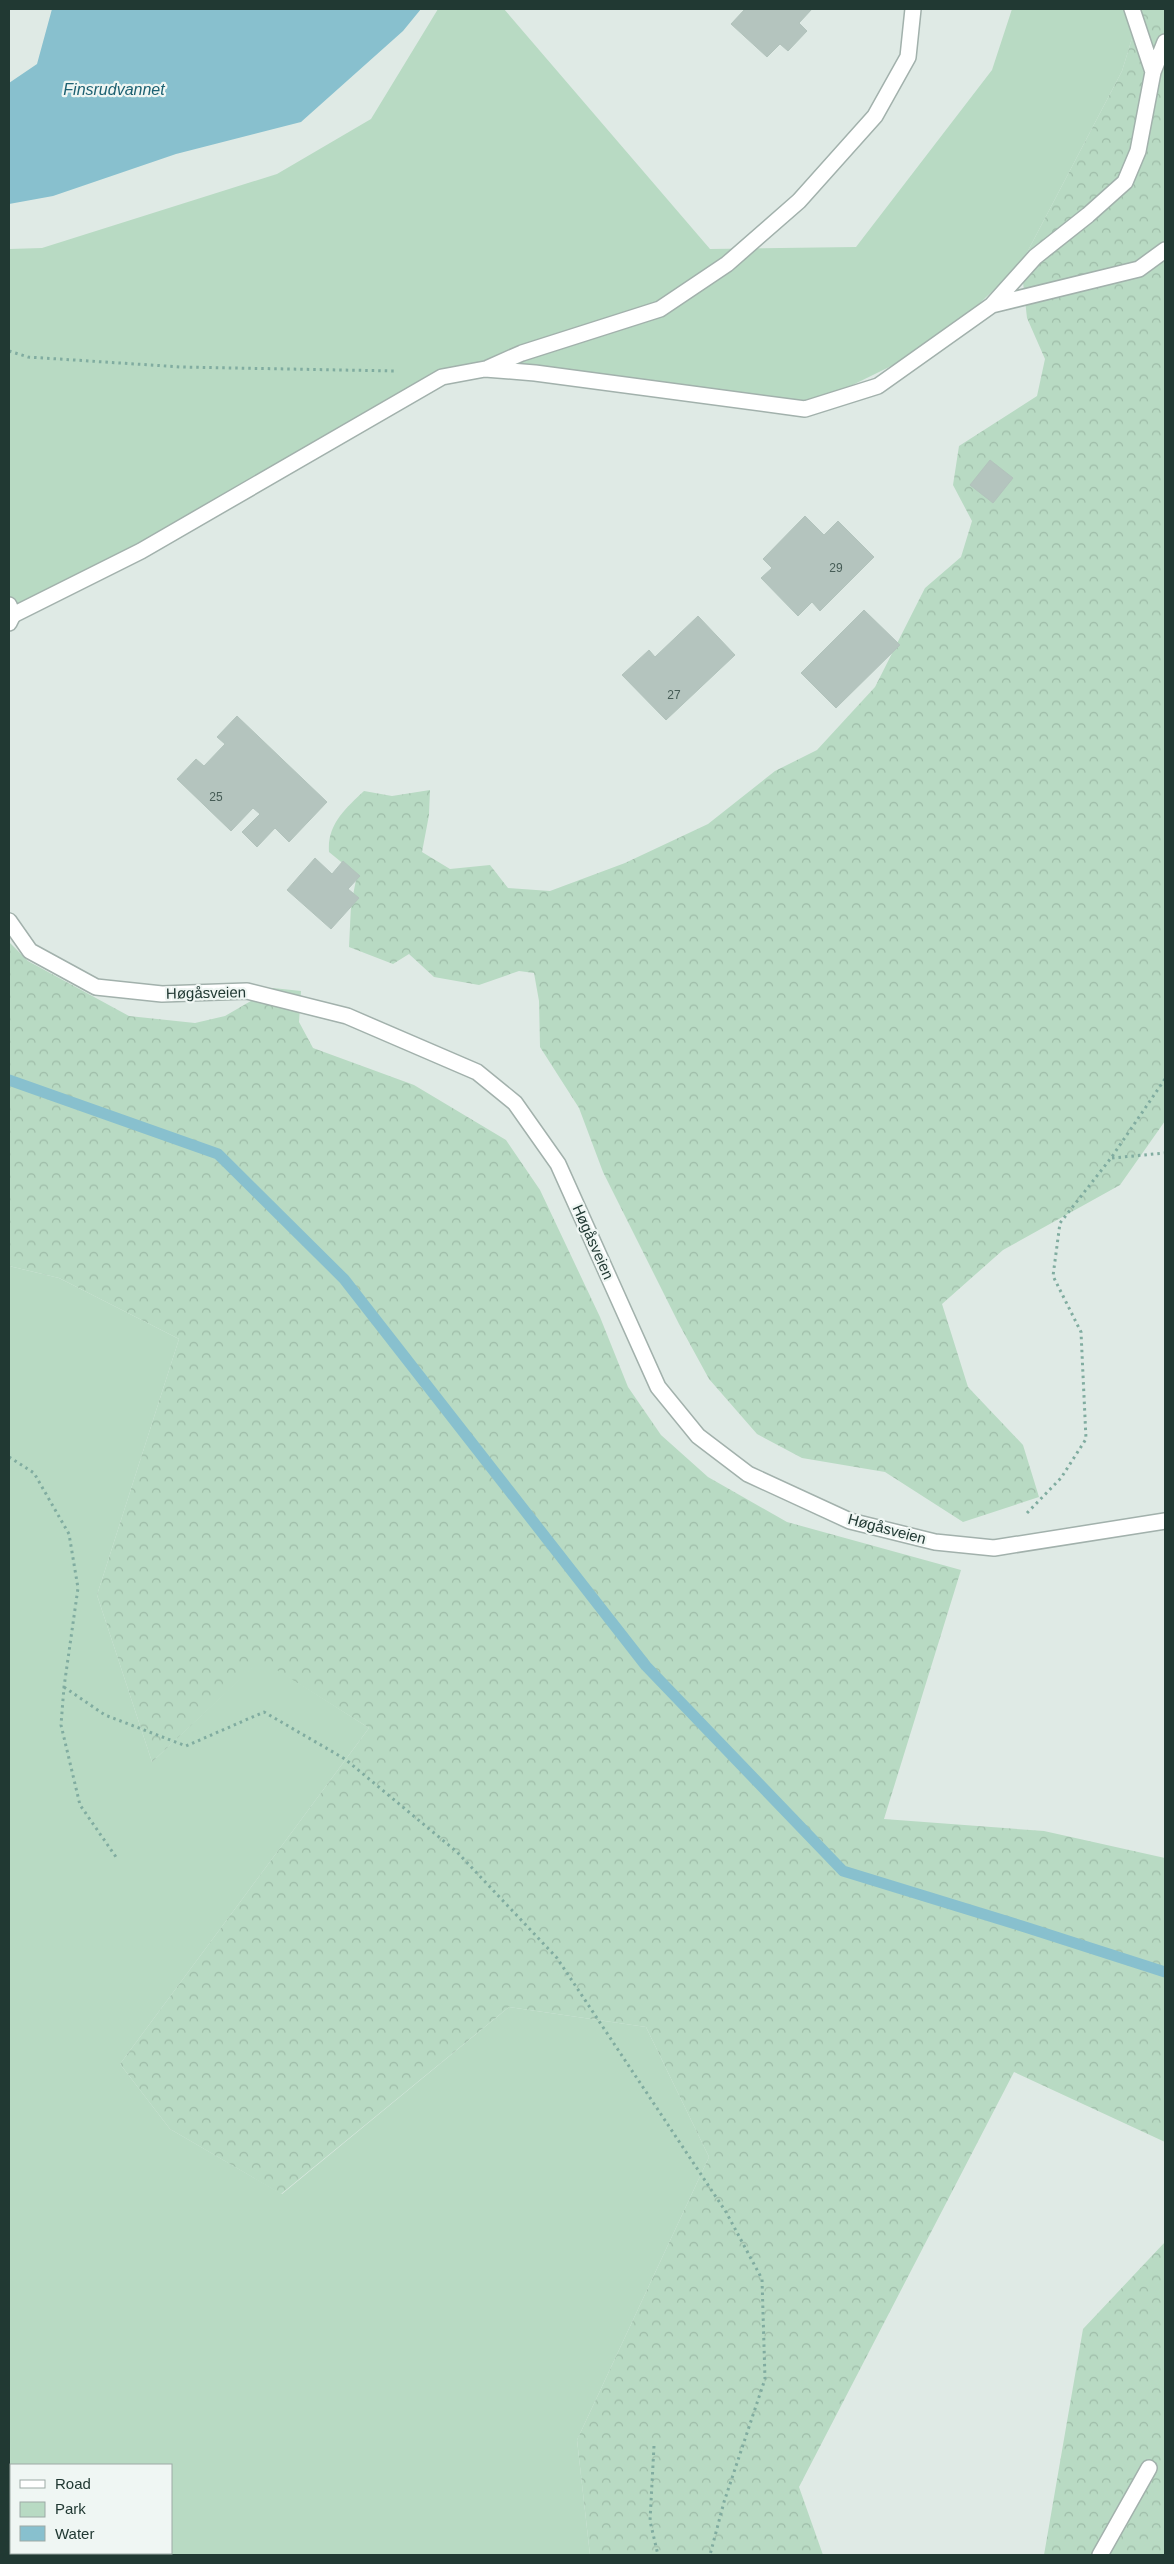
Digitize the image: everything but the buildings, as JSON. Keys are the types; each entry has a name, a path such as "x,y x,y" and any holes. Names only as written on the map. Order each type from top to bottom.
{"street":[{"path":"10,614 142,551 442,377 485,369 522,353 660,309 727,264 799,201 875,116 908,57 913,9"},
{"path":"1132,9 1153,72"},
{"path":"485,369 535,373 805,409 878,386 992,305 1035,257 1088,216 1125,182 1138,151 1153,72 1165,42"},
{"path":"992,305 1139,269 1165,250"},
{"name":"Høgåsveien","path":"9,920 30,951 96,987 162,994 247,991 347,1016 477,1072 515,1103 558,1164 658,1387 698,1436 748,1474 850,1521 935,1542 994,1548 1165,1521"},
{"path":"1100,2555 1149,2468"}],"path":[{"path":"9,351 28,357 181,367 384,370 442,377"},
{"path":"994,1548 1061,1478 1086,1439 1081,1332 1053,1276 1060,1223 1111,1158 1165,1078"},
{"path":"1111,1158 1165,1153"},
{"path":"9,1457 34,1473 69,1534 78,1588 64,1687 61,1725 80,1805 116,1857"},
{"path":"64,1687 105,1714 186,1746 264,1712 345,1759 457,1852 557,1958 726,2212 762,2279 764,2379 724,2502 710,2555"},
{"path":"654,2446 650,2521 658,2555"}],"green space":[{"path":"438,9 504,9 710,249 856,247 992,70 1012,9 1141,9 1122,71 1021,264 938,343 818,402 443,374 9,618 9,249 42,248 277,174 371,119"},
{"path":"1141,9 1165,9 1165,1121 1120,1185 1003,1250 942,1304 968,1387 1023,1445 1039,1497 963,1522 885,1472 802,1458 757,1434 709,1379 679,1324 603,1172 579,1108 540,1047 539,1001 534,973 519,971 479,985 434,977 409,954 393,964 349,947 351,905 357,875 329,852 329,842 334,825 339,817 364,791 392,796 430,790 429,815 422,852 450,869 490,865 508,888 550,891 625,863 708,824 775,771 817,750 875,687 925,588 961,557 972,521 953,485 959,446 1037,396 1045,359 1027,318 1021,264 1122,71"},
{"path":"9,942 28,961 129,1016 195,1023 225,1016 273,988 301,991 299,1022 313,1048 414,1085 506,1140 540,1190 600,1317 628,1387 661,1435 708,1477 787,1522 961,1570 884,1819 1044,1831 1165,1858 1165,2142 1014,2072 799,2487 823,2555 590,2555 577,2440 709,2157 646,2027 509,2007 281,2194 170,2129 120,2064 369,1728 261,1660 152,1762 97,1595 179,1339 59,1278 9,1266"},
{"path":"9,1266 59,1278 179,1339 97,1595 152,1762 261,1659 369,1728 120,2064 170,2129 282,2194 509,2007 646,2027 709,2157 577,2440 590,2555 9,2555"},
{"path":"1165,2242 1165,2555 1044,2555 1083,2329"}],"water":[{"name":"Finsrudvannet","path":"52,9 421,9 403,31 301,122 176,154 53,196 9,204 9,83 37,64"}],"waterway":[{"path":"9,1080 218,1154 344,1279 646,1666 843,1871 1165,1972"}]}
